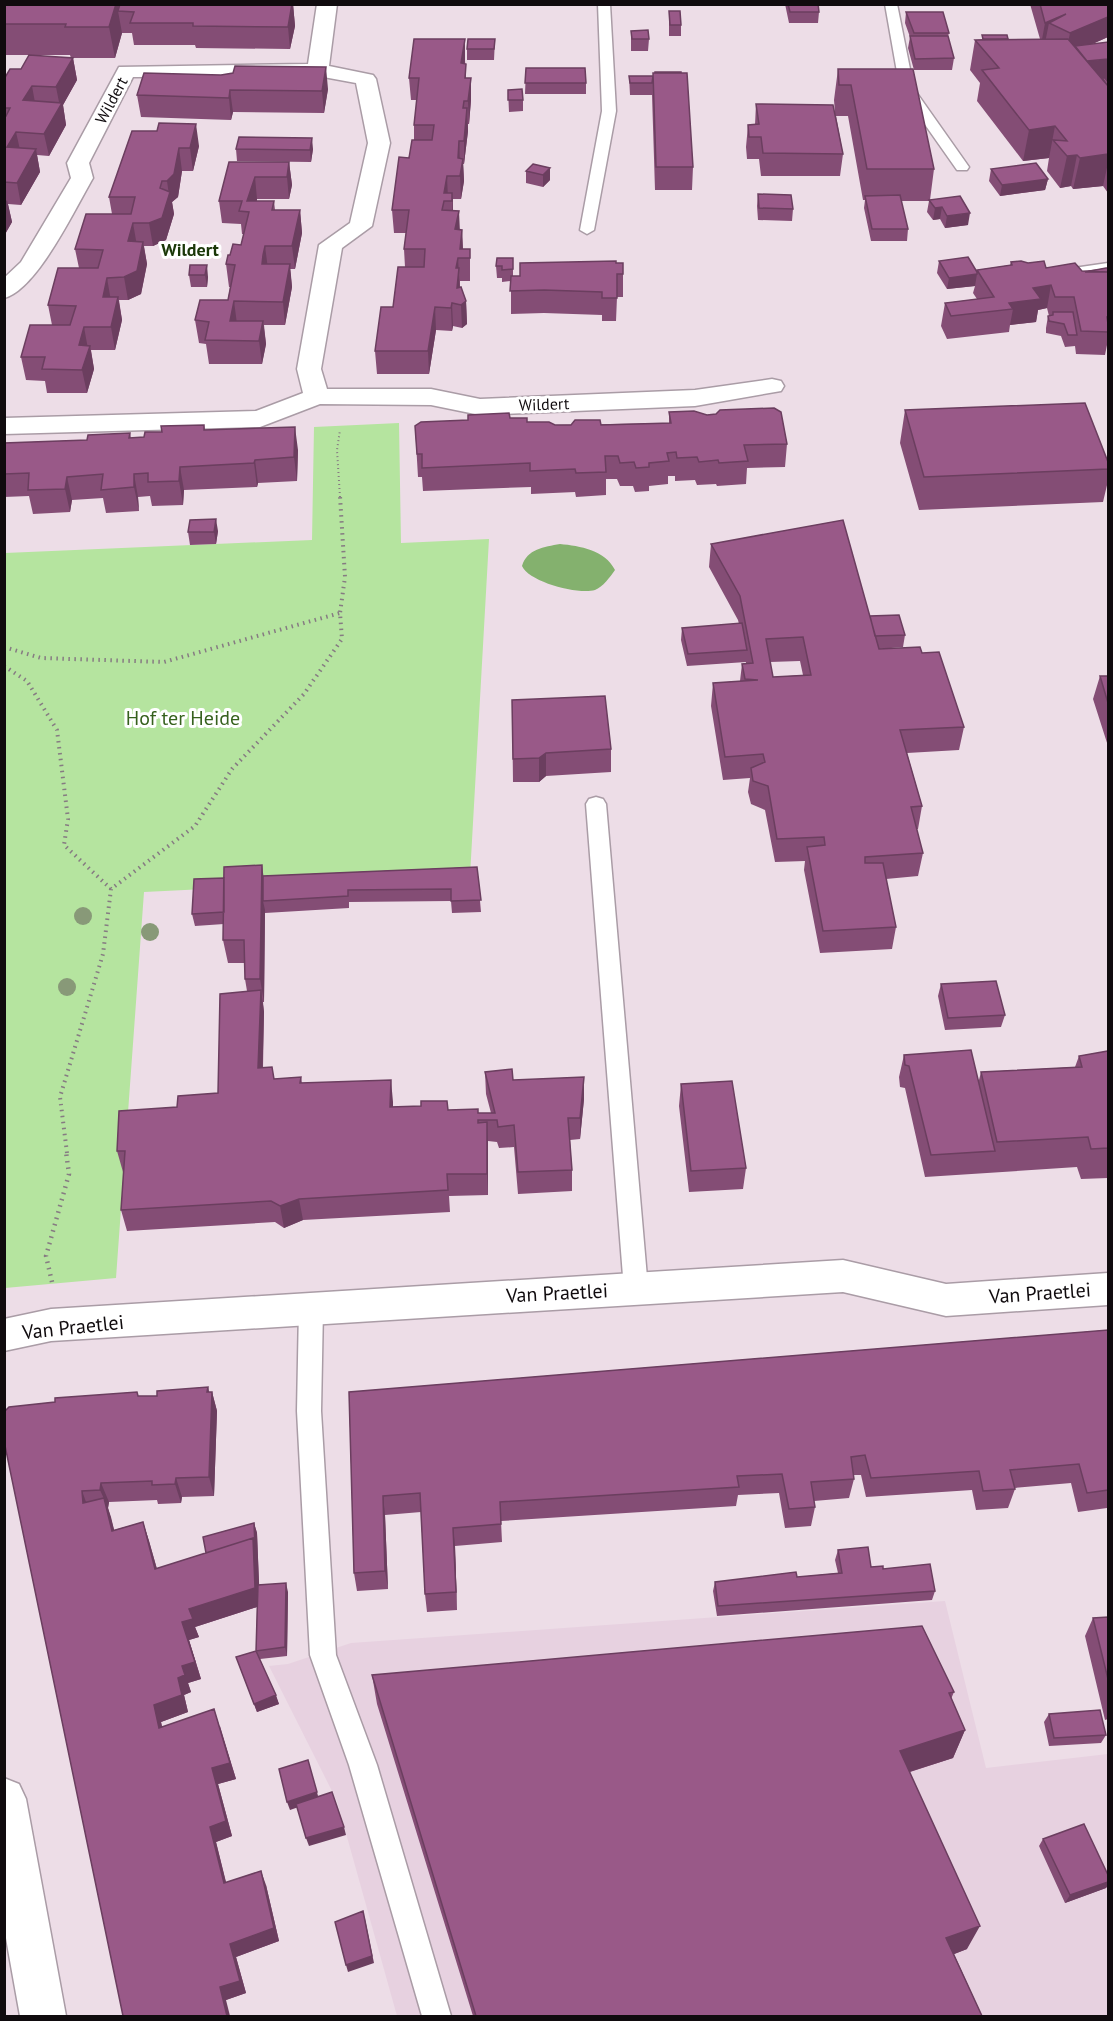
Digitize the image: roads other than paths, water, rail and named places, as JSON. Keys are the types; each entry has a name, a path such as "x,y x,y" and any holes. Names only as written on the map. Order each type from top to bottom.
{"street":[{"path":"318,70 327,4"},
{"name":"Wildert","path":"4,291 30,266 82,178 78,163 126,71 318,70 366,79 379,143 361,226 331,245 309,369 317,396"},
{"name":"Wildert","path":"4,426 260,418 317,396 431,397 480,407 696,398 772,386"},
{"name":"Van Praetlei","path":"4,1335 51,1325 843,1276 946,1300 1108,1289"},
{"path":"4,1798 43,2016"}],"lane":[{"path":"587,230 609,111 604,4"},
{"path":"891,4 907,89 962,167"},
{"path":"1037,277 1108,267"},
{"path":"596,804 636,1289"},
{"path":"310,1308 309,1411 323,1655 363,1766 437,2016"}],"district":[{"name":"Wildert","path":"190,249"}],"park label":[{"name":"Hof ter Heide","path":"183,718"}]}
